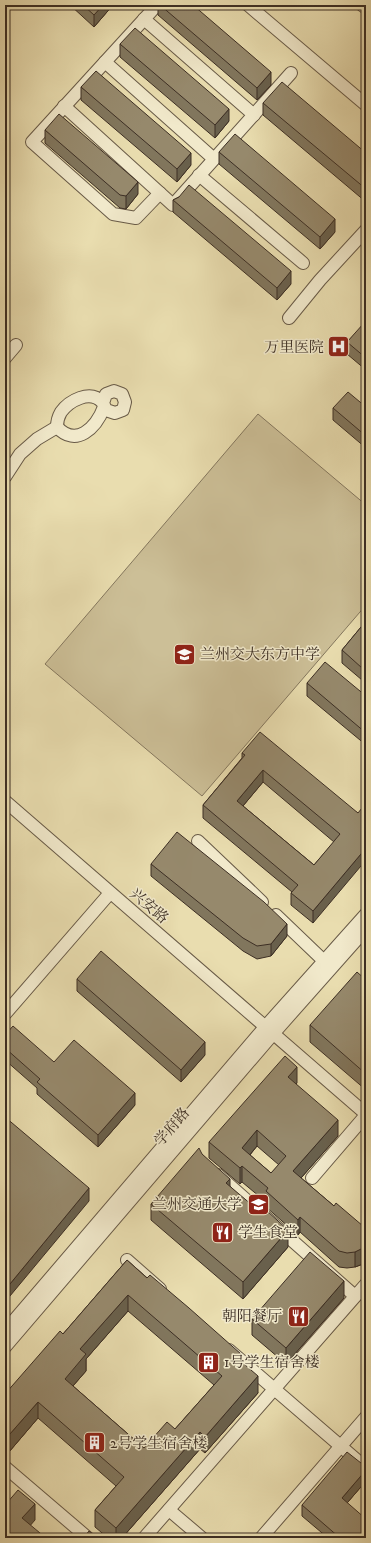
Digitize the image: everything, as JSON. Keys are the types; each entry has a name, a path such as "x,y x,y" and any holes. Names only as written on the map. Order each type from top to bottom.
{"street":[{"path":"157,5 32,142 113,214 136,218 160,193"},
{"path":"248,5 366,105"},
{"path":"362,5 366,8"},
{"path":"144,19 254,115"},
{"path":"105,62 214,159"},
{"path":"64,106 173,205 291,73"},
{"path":"199,175 304,262"},
{"path":"289,318 320,280 366,230"},
{"path":"5,358 16,345"},
{"path":"5,477 20,454 37,439 56,427 57,420 65,408 81,397 92,397 103,405 100,418 92,428 77,436 67,436 56,427"},
{"name":"兴安路","path":"5,801 366,1115"},
{"path":"198,841 324,961"},
{"path":"5,1014 110,893"},
{"name":"学府路","path":"5,1347 269,1031 324,961 366,914"},
{"name":"学府路","path":"5,1331 269,1031 366,929"},
{"path":"312,1178 366,1115"},
{"path":"144,1538 273,1389 362,1291 207,1165"},
{"path":"127,1260 168,1296"},
{"path":"221,1342 273,1389 366,1468"},
{"path":"260,1538 366,1417"},
{"path":"5,1467 88,1538"},
{"path":"168,1510 202,1538"}],"shaded area":[{"name":"兰州交大东方中学","path":"258,414 366,505 366,605 202,796 45,664"}],"building":[{"path":"83,5 103,5 94,15"},
{"path":"160,5 193,5 271,72 257,88"},
{"path":"135,28 229,109 215,125 120,44"},
{"path":"96,71 191,153 177,169 81,87"},
{"path":"282,82 366,153 366,189 263,103"},
{"path":"59,114 138,182 126,196 120,195 45,130"},
{"path":"235,134 335,219 320,237 219,152"},
{"path":"189,185 291,271 277,288 173,200 179,197"},
{"path":"364,323 366,324 366,358 347,342"},
{"path":"348,392 366,407 366,436 333,408"},
{"path":"366,621 366,663 362,668 342,650"},
{"path":"325,662 366,696 366,733 307,683"},
{"path":"260,732 358,813 366,803 366,848 313,911 291,893 298,885 203,805 245,755 242,753","holes":["263,770 340,834 314,865 237,801"]},
{"path":"177,832 264,902 287,924 271,944 257,946 243,938 151,864"},
{"path":"101,951 205,1042 181,1070 77,979"},
{"path":"357,972 366,980 366,1074 310,1025"},
{"path":"13,1026 54,1062 74,1040 135,1093 98,1135 37,1082 40,1079 5,1048 5,1035"},
{"path":"285,1056 297,1067 288,1077 338,1120 293,1171 334,1206 336,1203 363,1226 366,1222 366,1245 355,1252 347,1253 339,1251 300,1217 298,1220 266,1191 268,1188 242,1166 240,1168 209,1142","holes":["257,1130 286,1156 271,1173 242,1148"]},
{"path":"5,1117 89,1188 5,1290"},
{"name":"学生食堂","path":"199,1148 202,1154 230,1179 226,1183 252,1205 256,1201 288,1230 243,1282 151,1204"},
{"name":"朝阳餐厅","path":"310,1252 344,1281 286,1348 252,1319"},
{"path":"127,1260 147,1278 150,1275 241,1354 237,1358 258,1376 205,1437 200,1432 116,1528 95,1510 124,1477 38,1402 9,1435 5,1432 5,1394 60,1331 63,1334","holes":["128,1295 222,1376 175,1429 167,1422 144,1448 65,1379 86,1354 80,1349"]},
{"path":"347,1452 366,1465 366,1470 342,1498 366,1519 366,1538 340,1538 302,1505"},
{"path":"18,1490 35,1504 22,1518 46,1538 5,1537 5,1502 6,1504"},
{"path":"89,1531 98,1538 83,1538"}],"place":[{"name":"万里医院","path":"339,347"},
{"name":"兰州交大东方中学","path":"185,654"},
{"name":"兰州交通大学","path":"258,1204"},
{"name":"学生食堂","path":"222,1232"},
{"name":"朝阳餐厅","path":"298,1316"},
{"name":"1号学生宿舍楼","path":"209,1362"},
{"name":"2号学生宿舍楼","path":"94,1443"}]}
